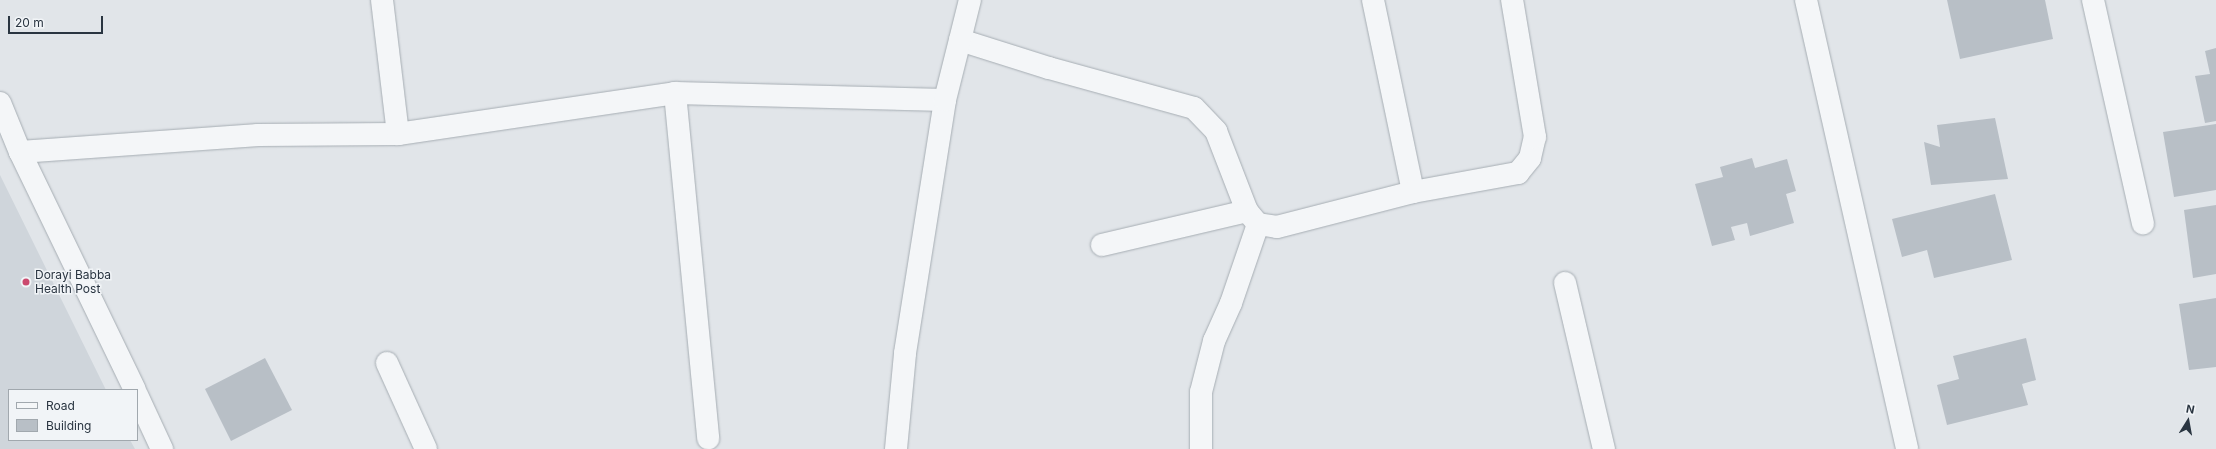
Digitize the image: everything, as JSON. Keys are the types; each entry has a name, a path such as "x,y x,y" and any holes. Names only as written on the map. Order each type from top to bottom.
{"street":[{"path":"382,0 398,134"},
{"path":"896,449 905,354 945,100 970,0"},
{"path":"1373,0 1413,192"},
{"path":"1102,245 1253,218 1277,228 1413,192 1518,173 1530,158 1535,137 1512,0"},
{"path":"1806,0 1907,449"},
{"path":"2093,0 2143,223"},
{"path":"960,40 1049,68 1194,108 1216,131 1253,218 1231,303 1214,341 1201,392 1201,449"},
{"path":"675,93 708,438"},
{"path":"20,152 258,135 398,134 675,93 945,100"},
{"path":"0,103 20,152 134,389"},
{"path":"1566,282 1604,449"},
{"path":"387,363 426,449"},
{"path":"138,397 162,449"}],"shaded area":[{"name":"Dorayi Babba Health Post","path":"0,175 106,389 8,389 8,441 131,441 135,449 0,449"}],"building":[{"path":"1947,0 2045,0 2053,39 1960,59"},
{"path":"2216,48 2216,121 2205,123 2195,76 2210,74 2205,51"},
{"path":"1995,118 2008,179 1931,185 1924,142 1940,147 1937,125"},
{"path":"2216,124 2216,190 2174,197 2163,132"},
{"path":"1752,158 1755,168 1787,159 1796,191 1786,194 1794,223 1750,236 1747,223 1731,227 1735,240 1712,246 1695,184 1723,177 1720,167"},
{"path":"1995,194 2012,260 1934,278 1927,250 1902,257 1892,219"},
{"path":"2216,205 2216,274 2193,278 2184,210"},
{"path":"2216,298 2216,367 2189,370 2179,304"},
{"path":"2026,338 2036,380 2022,384 2028,405 1947,425 1937,385 1959,379 1953,356"},
{"path":"265,358 292,410 231,441 205,389"}],"place":[{"name":"Dorayi Babba Health Post","path":"26,282"}]}
